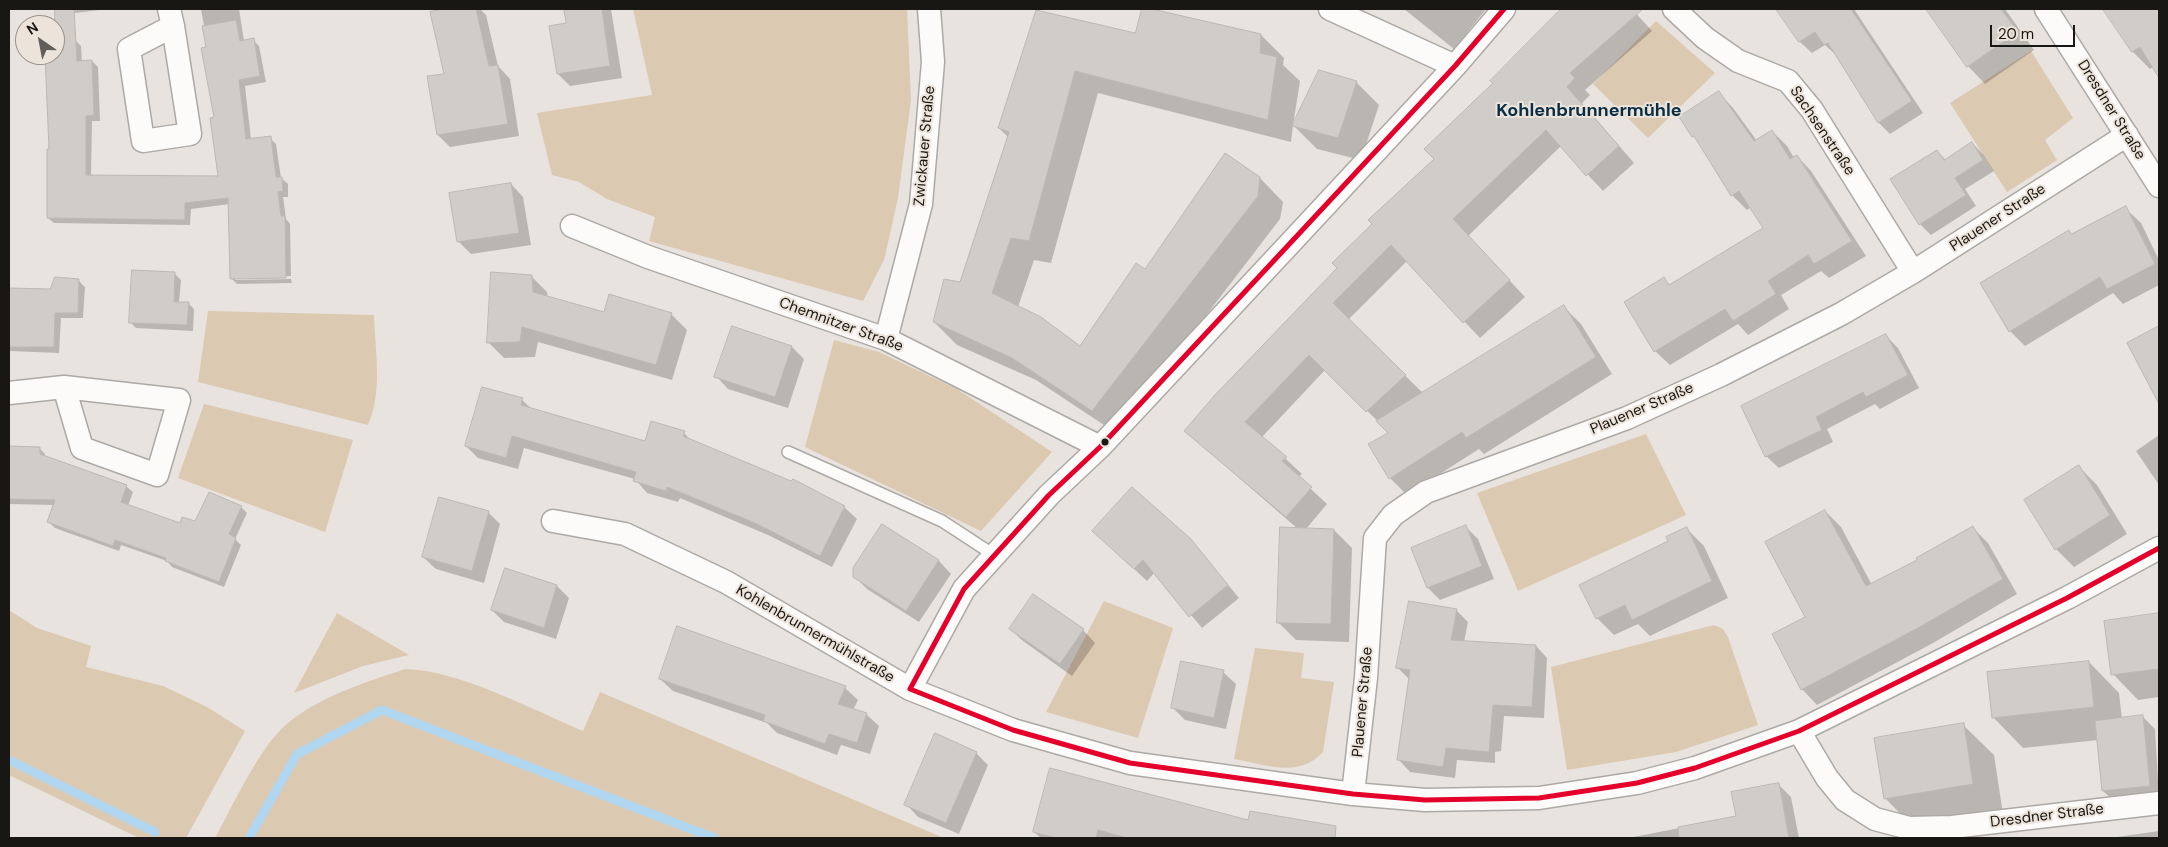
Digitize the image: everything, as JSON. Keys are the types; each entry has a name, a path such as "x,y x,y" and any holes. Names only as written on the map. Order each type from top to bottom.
{"street":[{"name":"Zwickauer Straße","path":"886,339 921,204 933,62 929,9"},
{"path":"1330,9 1455,66"},
{"path":"910,689 964,589 1049,495 1100,447 1455,66 1504,9"},
{"name":"Sachsenstraße","path":"1674,9 1705,38 1738,61 1788,81 1812,110 1913,272"},
{"name":"Dresdner Straße","path":"2046,9 2159,186"},
{"path":"171,17 190,134 143,141 129,49 171,17"},
{"name":"Plauener Straße","path":"1353,794 1366,678 1375,538 1392,515 1426,492 1626,418 1721,375 1841,314 1913,272 2127,135"},
{"name":"Chemnitzer Straße","path":"572,226 648,257 886,339 1100,447"},
{"path":"9,393 64,387 179,400 157,475 82,448 64,387"},
{"name":"Kohlenbrunnermühlstraße","path":"553,521 624,534 726,582 910,689 1014,730 1130,763 1353,794 1425,800 1539,798 1637,783 1695,768 1799,731 2067,598 2159,548"},
{"name":"Dresdner Straße","path":"1799,731 1827,778 1845,800 1875,819 1910,828 1952,827 2159,803"}],"lane":[{"path":"788,452 942,521 994,555"}],"shaded area":[{"path":"633,9 907,9 911,100 898,198 884,260 863,301 649,241 655,217 607,199 579,182 552,175 537,113 652,95"},
{"path":"1656,21 1715,73 1648,138 1593,84"},
{"path":"2031,51 2073,118 2045,140 2057,160 2007,192 1950,103"},
{"path":"208,311 374,315 377,385 373,412 368,425 198,382"},
{"path":"834,340 879,352 957,389 1052,452 981,531 805,447"},
{"path":"204,404 353,440 325,532 178,478"},
{"path":"1646,434 1686,515 1518,591 1477,493"},
{"path":"1104,601 1173,628 1138,738 1046,712"},
{"path":"9,610 37,628 91,646 86,667 163,686 207,707 245,731 186,838 139,838 9,775"},
{"path":"337,613 409,655 363,666 294,693"},
{"path":"1714,625 1723,629 1728,637 1758,725 1676,752 1567,770 1551,667"},
{"path":"1255,648 1304,653 1301,678 1334,682 1323,752 1303,765 1281,768 1234,759"},
{"path":"405,669 449,676 496,692 583,731 600,692 944,838 215,838 257,761 277,733 288,723 329,697"}],"building":[{"path":"55,9 74,9 77,61 92,60 94,115 86,116 86,175 218,176 210,118 214,117 201,48 206,47 202,26 236,20 240,41 254,38 260,76 239,80 246,139 271,136 276,177 282,177 283,191 278,192 281,216 285,216 286,278 230,279 228,198 185,203 185,220 47,218 47,149 49,149 45,65 65,65 65,15 55,15"},
{"path":"443,9 476,9 489,66 498,65 508,124 437,135 427,76 444,74 430,12"},
{"path":"564,9 602,9 610,66 557,74 549,26 566,23"},
{"path":"1142,9 1152,9 1261,34 1260,53 1277,57 1268,120 1075,71 1029,241 1011,238 992,293 1041,317 1080,346 1136,263 1145,269 1225,153 1260,177 1258,196 1092,411 1012,358 933,322 944,279 960,282 1009,132 998,128 1036,10 1135,33"},
{"path":"1561,9 1643,9 1570,73 1575,78 1567,87 1619,146 1586,176 1546,130 1453,219 1510,280 1463,323 1391,245 1333,303 1406,375 1366,412 1309,355 1245,422 1287,457 1282,461 1312,487 1286,517 1184,431 1214,396 1337,268 1332,263 1372,224 1368,220 1434,159 1424,149 1493,83 1490,81"},
{"path":"1776,9 1851,9 1912,101 1878,123 1828,43 1824,45 1815,32 1799,42"},
{"path":"1926,9 2001,9 2018,32 1967,67"},
{"path":"2103,9 2159,9 2159,78 2140,47 2132,52"},
{"path":"1319,70 1357,81 1338,138 1292,126"},
{"path":"1719,91 1754,141 1772,130 1790,159 1797,155 1852,241 1814,264 1808,255 1768,281 1776,294 1733,321 1725,309 1654,352 1624,302 1664,277 1669,285 1763,228 1739,191 1731,196 1694,136 1692,137 1679,117"},
{"path":"1972,142 1983,160 1955,178 1966,195 1919,225 1890,179 1937,150 1944,160"},
{"path":"511,183 519,233 457,242 449,193"},
{"path":"2126,206 2155,264 2107,289 2100,277 2009,332 1980,283 2069,230 2071,234"},
{"path":"132,270 175,272 174,302 189,302 187,325 129,323"},
{"path":"491,272 532,275 533,292 604,312 609,294 672,313 656,365 522,327 520,342 487,343"},
{"path":"55,277 79,279 78,313 55,313 54,347 9,347 9,288 50,289"},
{"path":"1564,305 1596,357 1466,438 1462,432 1389,479 1368,444 1388,433 1376,421"},
{"path":"732,326 792,346 775,397 714,377"},
{"path":"2159,326 2159,404 2127,343"},
{"path":"1886,334 1908,375 1866,397 1863,392 1816,417 1822,430 1765,457 1741,406"},
{"path":"482,387 523,398 521,405 645,441 651,421 685,431 683,436 791,481 793,479 845,506 820,556 755,523 667,487 666,491 633,481 636,472 512,436 506,458 465,446"},
{"path":"9,446 40,447 40,454 127,485 121,502 180,523 182,517 195,521 209,492 242,506 229,534 236,538 219,582 165,561 166,558 115,540 113,546 47,522 55,500 9,499"},
{"path":"2079,465 2110,515 2055,550 2024,500"},
{"path":"1132,487 1191,539 1228,585 1189,617 1143,560 1134,569 1092,531"},
{"path":"439,497 489,511 472,571 422,557"},
{"path":"1825,510 1866,586 1917,560 1916,558 1973,526 2003,579 1918,628 1801,690 1772,634 1805,617 1765,542"},
{"path":"882,524 939,560 906,611 853,577 853,568"},
{"path":"1466,525 1482,566 1427,588 1411,548"},
{"path":"1280,527 1334,529 1331,624 1277,623"},
{"path":"1687,527 1712,581 1632,620 1625,605 1596,619 1579,585 1668,541 1666,537"},
{"path":"505,568 557,585 544,628 491,610"},
{"path":"1033,594 1084,629 1060,664 1009,629"},
{"path":"1409,601 1457,609 1451,640 1536,645 1532,707 1493,705 1489,752 1446,748 1443,767 1397,760 1410,670 1396,668"},
{"path":"2159,613 2159,669 2111,675 2104,621"},
{"path":"677,626 846,686 838,704 867,713 857,743 829,734 825,744 763,721 765,715 659,679"},
{"path":"1181,661 1224,670 1214,718 1171,708"},
{"path":"2089,661 2094,707 1992,718 1987,672"},
{"path":"2143,715 2150,786 2102,791 2095,721"},
{"path":"1964,723 1973,784 1884,799 1874,738"},
{"path":"935,733 977,752 946,823 904,805"},
{"path":"1050,768 1248,820 1250,811 1336,826 1335,838 1127,838 1098,830 1096,838 1056,838 1033,832"},
{"path":"1779,783 1789,838 1679,838 1678,827 1736,816 1731,792"}],"waterway":[{"path":"249,838 297,754 382,710 714,838"},
{"path":"9,760 155,832"}],"transit line":[{"path":"1504,9 1455,66 1295,238 1100,447 1049,495 964,589 910,689 1013,730 1130,763 1353,794 1425,800 1539,798 1637,783 1695,768 1799,731 2067,598 2159,548"}],"district":[{"name":"Kohlenbrunnermühle","path":"1589,111"}]}
